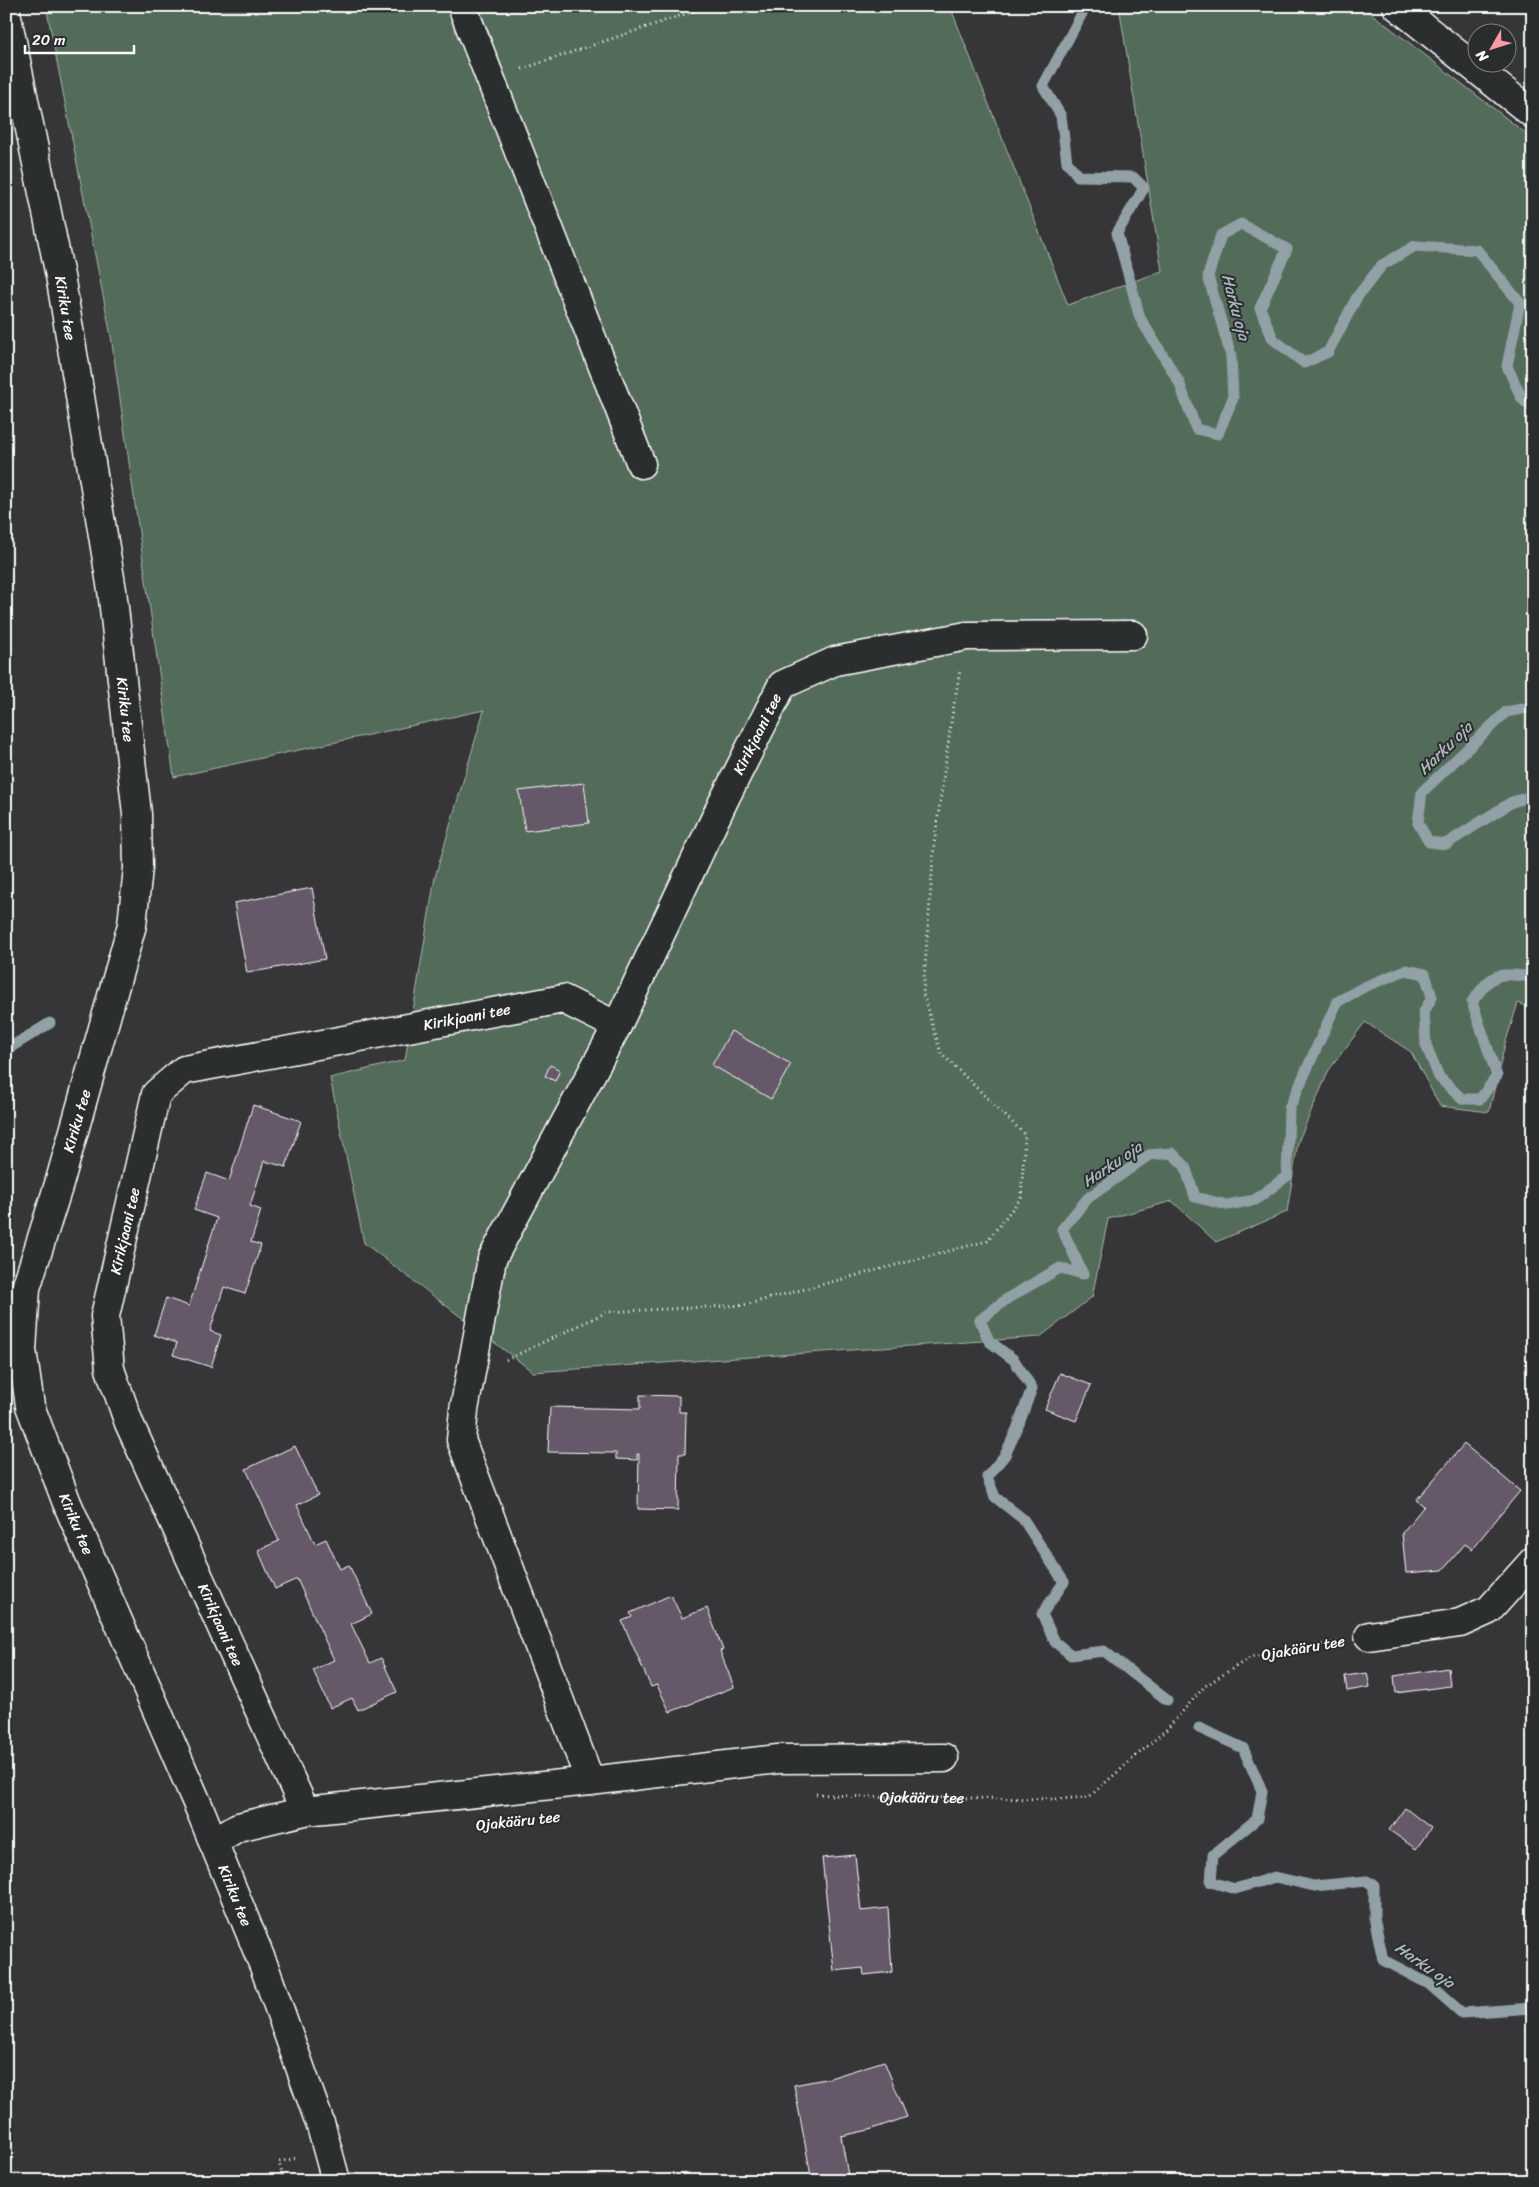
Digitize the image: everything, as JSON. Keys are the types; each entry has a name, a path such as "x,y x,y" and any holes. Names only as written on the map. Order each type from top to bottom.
{"street":[{"path":"462,6 641,464"},
{"path":"1397,6 1533,114"},
{"name":"Kiriku tee","path":"6,12 61,281 112,590 138,814 138,868 132,925 59,1184 26,1288 22,1350 30,1406 67,1503 213,1842 265,1969 321,2126 336,2181"},
{"name":"Kirikjaani tee","path":"590,1781 462,1440 464,1410 492,1259 617,1026 724,800 782,685 836,661 967,636 1132,635"},
{"name":"Kirikjaani tee","path":"305,1811 129,1422 110,1369 105,1316 156,1094 184,1070 563,999 617,1026"},
{"path":"1369,1636 1460,1623 1489,1610 1533,1561"},
{"path":"213,1842 238,1827 305,1811 778,1759 944,1758"}],"path":[{"path":"489,72 524,69 708,6"},
{"path":"499,1364 607,1312 744,1305 987,1241 1021,1198 1025,1135 941,1053 923,994 934,845 952,716 967,636"},
{"name":"Ojakääru tee","path":"810,1794 865,1797 1058,1799 1089,1797 1167,1729 1205,1686 1251,1657 1369,1636"}],"green space":[{"path":"46,6 950,6 1068,305 1162,271 1119,6 1362,6 1533,139 1533,1008 1518,1003 1505,1044 1489,1112 1440,1106 1411,1052 1365,1022 1329,1070 1298,1142 1287,1212 1216,1242 1172,1201 1108,1219 1092,1297 1040,1337 533,1372 364,1243 330,1078 405,1060 435,877 484,710 174,777 111,336"}],"building":[{"path":"584,783 589,823 525,831 519,791"},
{"path":"312,888 325,959 247,973 234,903"},
{"path":"731,1031 791,1064 771,1099 712,1065"},
{"path":"550,1065 560,1070 555,1081 545,1076"},
{"path":"253,1105 301,1121 286,1167 264,1161 250,1206 261,1210 251,1242 261,1245 245,1294 224,1287 210,1331 221,1335 211,1367 173,1355 177,1343 154,1335 166,1298 189,1306 217,1218 194,1210 207,1173 229,1181"},
{"path":"1060,1373 1091,1385 1076,1421 1045,1409"},
{"path":"640,1395 679,1396 679,1412 686,1412 685,1454 679,1454 678,1510 638,1509 639,1454 637,1454 637,1460 616,1459 616,1453 548,1452 550,1407 640,1409"},
{"path":"1464,1444 1520,1491 1472,1549 1465,1544 1443,1570 1406,1573 1402,1533 1424,1506 1416,1500"},
{"path":"295,1446 318,1495 297,1505 315,1544 326,1539 340,1569 349,1565 372,1614 351,1624 370,1663 381,1658 397,1692 358,1710 352,1698 330,1708 313,1670 334,1660 297,1579 275,1589 258,1550 279,1541 246,1469"},
{"path":"671,1595 682,1618 707,1608 723,1650 720,1651 734,1687 670,1712 657,1685 651,1687 622,1621 632,1617 630,1613"},
{"path":"1448,1668 1450,1686 1396,1693 1394,1676"},
{"path":"1367,1673 1370,1687 1347,1691 1345,1676"},
{"path":"1405,1808 1431,1828 1416,1849 1389,1830"},
{"path":"855,1855 861,1911 888,1908 892,1972 864,1975 863,1968 834,1971 822,1858"},
{"path":"884,2061 907,2117 869,2130 841,2136 849,2181 812,2181 794,2085 830,2078"}],"waterway":[{"name":"Harku oja","path":"1086,6 1043,86 1061,116 1067,162 1078,176 1133,177 1144,188 1117,233 1140,318 1179,382 1196,429 1218,434 1233,398 1231,356 1208,276 1221,235 1241,224 1287,249 1260,308 1273,339 1304,363 1328,352 1357,297 1382,265 1415,246 1477,250 1520,303 1507,366 1522,399 1533,408"},
{"name":"Harku oja","path":"1533,707 1506,712 1422,792 1418,823 1429,842 1446,844 1512,802 1533,796"},
{"name":"Harku oja","path":"1167,1700 1104,1651 1071,1655 1055,1642 1042,1614 1064,1582 1023,1519 995,1497 987,1477 1005,1455 1032,1388 1014,1360 989,1341 980,1320 1008,1298 1060,1268 1083,1274 1062,1229 1088,1198 1149,1155 1172,1153 1185,1166 1195,1197 1227,1205 1255,1200 1287,1176 1289,1109 1337,1002 1364,987 1406,970 1425,974 1432,997 1424,1012 1426,1045 1439,1077 1462,1099 1480,1099 1497,1076 1472,1002 1486,984 1497,976 1533,977"},
{"path":"6,1050 50,1023"},
{"name":"Harku oja","path":"1199,1728 1243,1748 1262,1791 1257,1819 1213,1855 1211,1882 1235,1889 1275,1877 1314,1886 1367,1881 1374,1886 1374,1917 1383,1960 1429,1984 1462,2013 1533,2008"}]}
